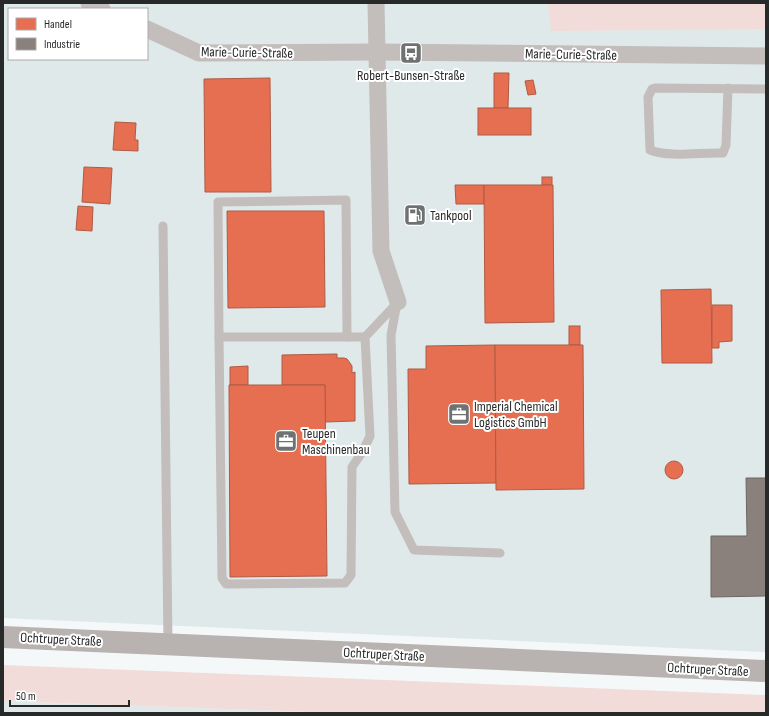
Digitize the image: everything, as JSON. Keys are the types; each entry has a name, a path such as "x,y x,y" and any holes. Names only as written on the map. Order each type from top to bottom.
{"main road":[{"name":"Ochtruper Straße","path":"3,637 766,671"}],"street":[{"path":"89,3 100,8"},
{"path":"376,3 381,251 398,302"},
{"name":"Marie-Curie-Straße","path":"148,29 199,53 376,52 766,56"}],"lane":[{"path":"728,88 726,145 723,153 670,154 650,150 648,97 652,89 655,88 728,88 766,89"},
{"path":"347,337 346,200 218,202 222,578 226,584 345,583 351,575 352,466 363,451 370,436 365,337 398,302"},
{"path":"163,226 168,644"},
{"path":"398,302 391,335 395,512 414,550 500,553"},
{"path":"219,337 365,337"}],"shaded area":[{"path":"3,3 766,3 766,652 3,618"},
{"path":"548,3 766,3 766,29 551,31"},
{"path":"3,665 766,695 766,713 337,713 3,701"},
{"path":"3,701 337,713 3,713"}],"building: Handel":[{"path":"494,73 509,73 508,108 494,108"},
{"path":"270,78 271,192 205,192 204,79"},
{"path":"533,80 536,94 528,95 525,81"},
{"path":"478,108 531,108 531,135 478,135"},
{"path":"115,122 136,123 135,140 138,140 138,151 113,150"},
{"path":"84,167 112,168 110,204 82,202"},
{"path":"542,177 552,177 552,185 542,185"},
{"path":"455,185 484,185 484,204 456,204"},
{"path":"484,185 553,185 554,322 485,323"},
{"path":"78,206 93,207 92,231 76,230"},
{"path":"227,211 324,211 325,307 228,308"},
{"path":"711,289 712,363 662,363 661,290"},
{"path":"712,305 732,305 732,341 719,342 719,348 712,348"},
{"path":"569,326 580,326 580,345 569,345"},
{"path":"495,345 496,483 409,484 408,369 426,369 426,346"},
{"path":"495,345 583,345 584,489 496,490"},
{"path":"337,354 337,358 347,359 352,366 352,373 355,372 355,421 325,422 325,385 282,385 282,355"},
{"path":"248,366 248,385 230,385 230,367"},
{"path":"229,385 325,385 327,576 230,577"},
{"path":"674,461 680,464 683,470 680,476 674,479 668,476 665,470 668,464"}],"building: Industrie":[{"path":"746,478 766,478 766,596 711,597 711,536 747,536"}],"place":[{"name":"Robert-Bunsen-Straße","path":"411,53"},
{"name":"Tankpool","path":"415,215"},
{"name":"Imperial Chemical Logistics GmbH","path":"459,414"},
{"name":"Teupen Maschinenbau","path":"286,441"}]}
